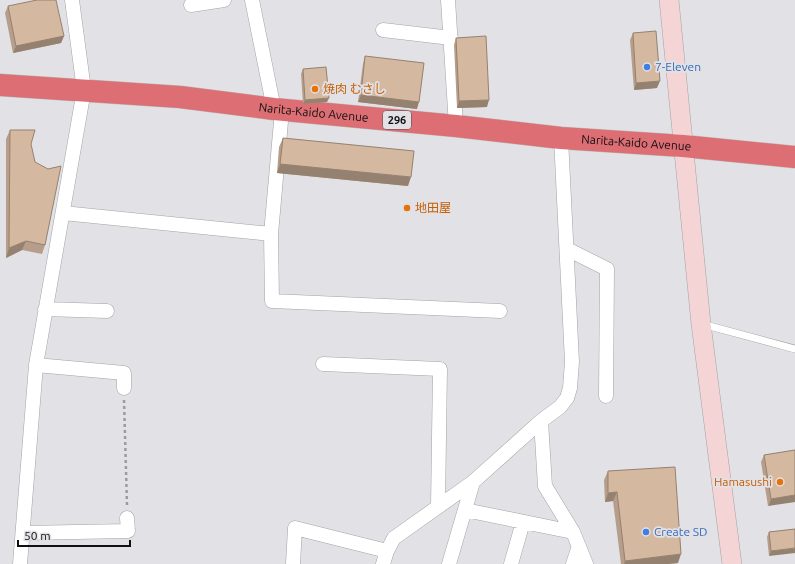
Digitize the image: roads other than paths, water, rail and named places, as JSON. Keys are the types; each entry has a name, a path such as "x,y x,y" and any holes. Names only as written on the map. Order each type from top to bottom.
{"highway":[{"name":"Narita-Kaido Avenue","path":"0,85 180,97 278,110 456,126 561,138 683,146 795,157"}],"street":[{"path":"20,564 27,453 36,365 84,90 72,0"},
{"path":"191,5 224,0"},
{"path":"252,0 278,110 271,234 272,301 500,311"},
{"path":"448,0 456,126"},
{"path":"669,0 701,324 732,564"},
{"path":"383,30 450,38"},
{"path":"293,564 295,528 385,558 394,538 473,482 541,421 560,407 567,398 570,388 572,362 561,138"},
{"path":"63,213 271,234"},
{"path":"567,249 607,269 606,396"},
{"path":"45,309 107,311"},
{"path":"323,364 440,369 438,506"},
{"path":"36,365 124,373 124,388"},
{"path":"541,421 546,486 573,532 586,564"},
{"path":"449,564 473,482"},
{"path":"465,510 573,532"},
{"path":"23,533 128,531 127,518"},
{"path":"511,564 523,522"},
{"path":"573,564 579,546"}],"lane":[{"path":"701,324 795,349"}],"place":[{"name":"7-Eleven","path":"647,67"},
{"name":"焼肉 むさし","path":"315,89"},
{"name":"地田屋","path":"407,208"},
{"name":"Hamasushi","path":"780,482"},
{"name":"Create SD","path":"646,532"}]}
